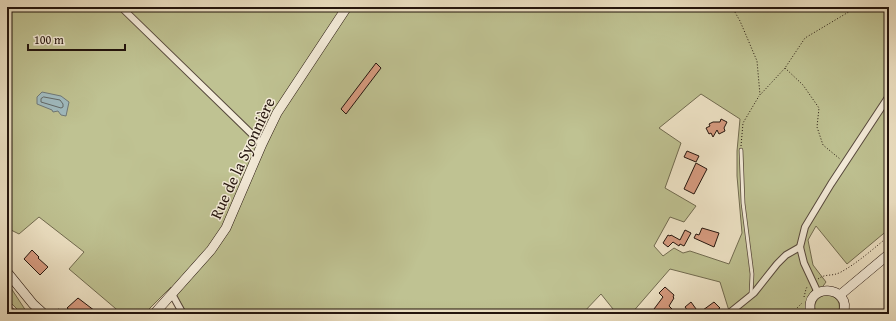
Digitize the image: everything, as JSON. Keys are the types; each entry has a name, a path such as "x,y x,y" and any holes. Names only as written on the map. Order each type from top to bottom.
{"highway":[{"path":"7,311 11,314"}],"street":[{"path":"121,7 262,144"},
{"name":"Rue de la Syonnière","path":"154,314 211,250 226,228 277,113 347,7"},
{"path":"818,292 804,263 800,247 805,227 844,163 889,96"},
{"path":"728,314 751,295 786,256 800,247"},
{"path":"840,295 889,254"},
{"path":"7,272 33,304 44,314"},
{"path":"811,314 811,301 818,292 830,290 840,295 845,306 843,314"},
{"path":"172,294 183,314"}],"lane":[{"path":"741,150 744,203 752,274 751,295"}],"path":[{"path":"732,7 740,21 757,61 760,95"},
{"path":"741,150 743,123 760,95 785,68 805,38 857,7"},
{"path":"785,68 803,85 820,108 817,127 824,144 844,163"},
{"path":"791,314 802,304 806,288 822,276 832,276 843,271 889,236"},
{"path":"58,309 64,314"}],"green space":[{"path":"7,7 889,7 889,229 847,264 816,226 808,240 813,265 826,282 803,314 730,314 720,282 670,269 631,314 617,314 601,294 582,314 187,314 171,287 144,314 122,314 69,269 84,252 39,217 19,234 7,228","holes":["701,94 740,119 737,151 737,176 742,233 729,264 690,251 683,253 674,248 663,256 654,246 670,217 684,222 696,206 665,188 681,143 659,128"]},
{"path":"7,282 29,314 22,314 7,299"},
{"path":"828,294 834,297 838,302 839,311 837,314 817,314 815,310 816,301"}],"water":[{"path":"42,92 61,96 69,102 66,116 61,115 58,111 53,112 52,110 37,104 37,97"}],"building":[{"path":"376,63 381,68 346,114 341,109"},
{"path":"721,119 727,122 724,128 725,131 719,134 717,130 713,137 711,133 709,134 706,128 713,122 720,122"},
{"path":"687,151 699,156 696,162 684,157"},
{"path":"696,163 707,169 694,194 684,189"},
{"path":"702,228 719,233 714,247 694,238 696,234 699,235"},
{"path":"685,230 691,233 684,246 680,244 679,246 673,242 668,247 663,243 668,235 680,240"},
{"path":"32,250 48,267 40,275 24,259"},
{"path":"665,287 674,295 674,298 669,306 674,311 673,314 665,314 660,310 658,312 654,309 663,297 659,293"},
{"path":"78,298 95,311 93,314 74,314 67,308"},
{"path":"691,302 699,313 714,302 720,308 712,314 690,314 685,307"}]}
